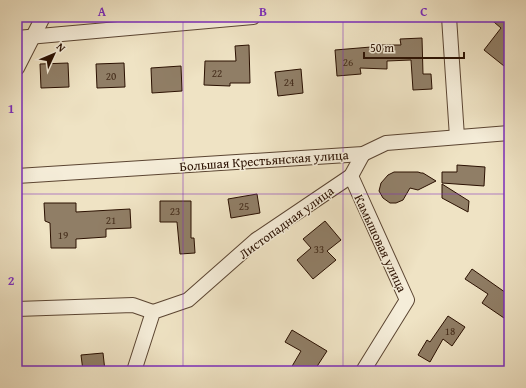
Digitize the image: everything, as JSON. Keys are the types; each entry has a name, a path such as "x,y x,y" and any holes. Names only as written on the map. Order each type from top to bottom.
{"street":[{"path":"17,68 42,17"},
{"path":"17,38 254,17"},
{"path":"449,17 457,137"},
{"name":"Большая Крестьянская улица","path":"17,176 363,154 386,143 509,133"},
{"name":"Листопадная улица","path":"153,312 188,300 256,240 350,176 363,154"},
{"name":"Камышовая улица","path":"350,176 407,300 363,371"},
{"path":"17,309 133,305 153,312 134,371"}],"building":[{"path":"488,17 509,17 509,70 484,50 501,28"},
{"path":"422,38 423,74 431,74 432,89 413,90 411,60 387,61 387,69 360,68 361,74 337,76 335,50 371,47 371,45 401,45 400,39"},
{"path":"249,45 250,83 230,83 230,86 204,85 205,61 236,61 235,46"},
{"path":"68,63 69,87 41,88 40,64"},
{"path":"124,63 125,87 97,88 96,64"},
{"path":"181,66 182,91 152,93 151,68"},
{"path":"301,69 303,93 278,96 275,72"},
{"path":"457,165 485,167 484,186 442,183 442,172 457,172"},
{"path":"394,172 423,173 436,181 418,190 410,188 403,200 396,203 390,203 383,198 379,191 381,183 388,175"},
{"path":"442,184 469,201 468,212 442,198"},
{"path":"257,194 260,213 231,218 228,199"},
{"path":"160,201 191,201 191,238 194,238 195,253 180,254 177,222 160,222"},
{"path":"44,203 76,203 76,212 130,209 131,228 106,229 106,237 76,239 76,248 51,248 50,223 45,221"},
{"path":"325,221 341,240 327,251 336,260 313,279 297,260 311,248 303,239"},
{"path":"472,269 509,295 509,311 504,318 482,303 488,294 465,279"},
{"path":"448,316 465,327 452,346 443,339 430,362 418,355 427,340 430,342"},
{"path":"292,330 327,351 314,371 297,371 291,368 301,351 285,342"},
{"path":"103,353 105,371 83,371 81,355"}]}
